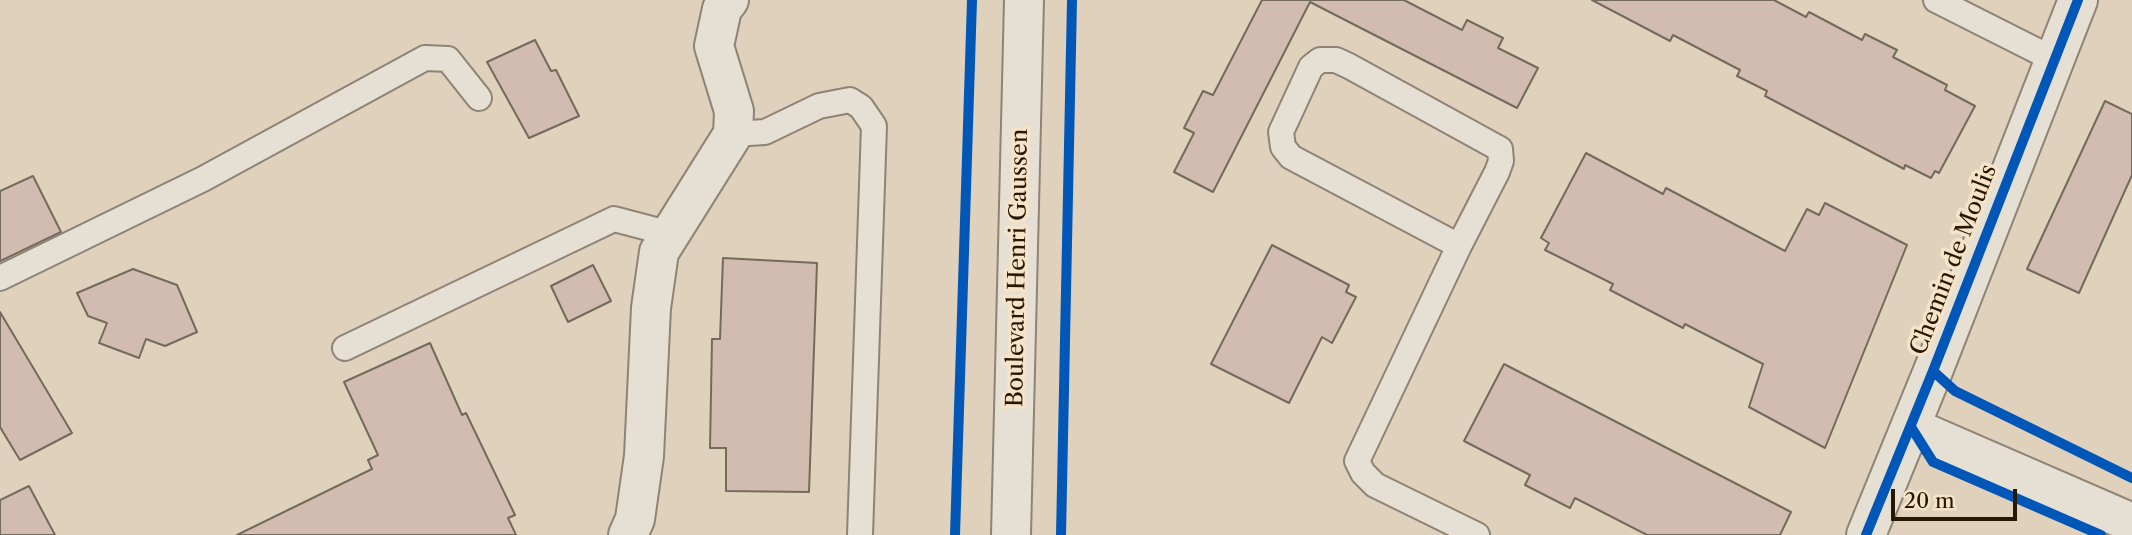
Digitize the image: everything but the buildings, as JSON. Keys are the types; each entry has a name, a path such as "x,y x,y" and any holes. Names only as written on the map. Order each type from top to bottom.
{"street":[{"path":"628,535 635,519 644,456 651,308 659,252 733,134 734,111 714,46 723,9 729,0"},
{"name":"Boulevard Henri Gaussen","path":"1011,535 1024,0"},
{"name":"Chemin de Moulis","path":"1866,535 2078,0"},
{"path":"1911,427 2132,523"}],"lane":[{"path":"1936,0 2055,60"},
{"path":"0,278 203,179 425,58 448,60 479,98"},
{"path":"1459,246 1291,157 1283,147 1282,132 1311,67 1320,60 1336,60 1500,149 1501,161 1497,172 1357,461 1363,473 1375,485 1477,535"},
{"path":"733,134 765,132 819,106 850,100 861,107 874,126 860,535"},
{"path":"345,348 614,219 671,234"}],"cycle path":[{"path":"955,535 972,0"},
{"path":"1061,535 1072,0"},
{"path":"1866,535 2078,0"},
{"path":"1933,371 1955,391 2132,478"},
{"path":"1911,427 1933,462 2101,535"}]}
